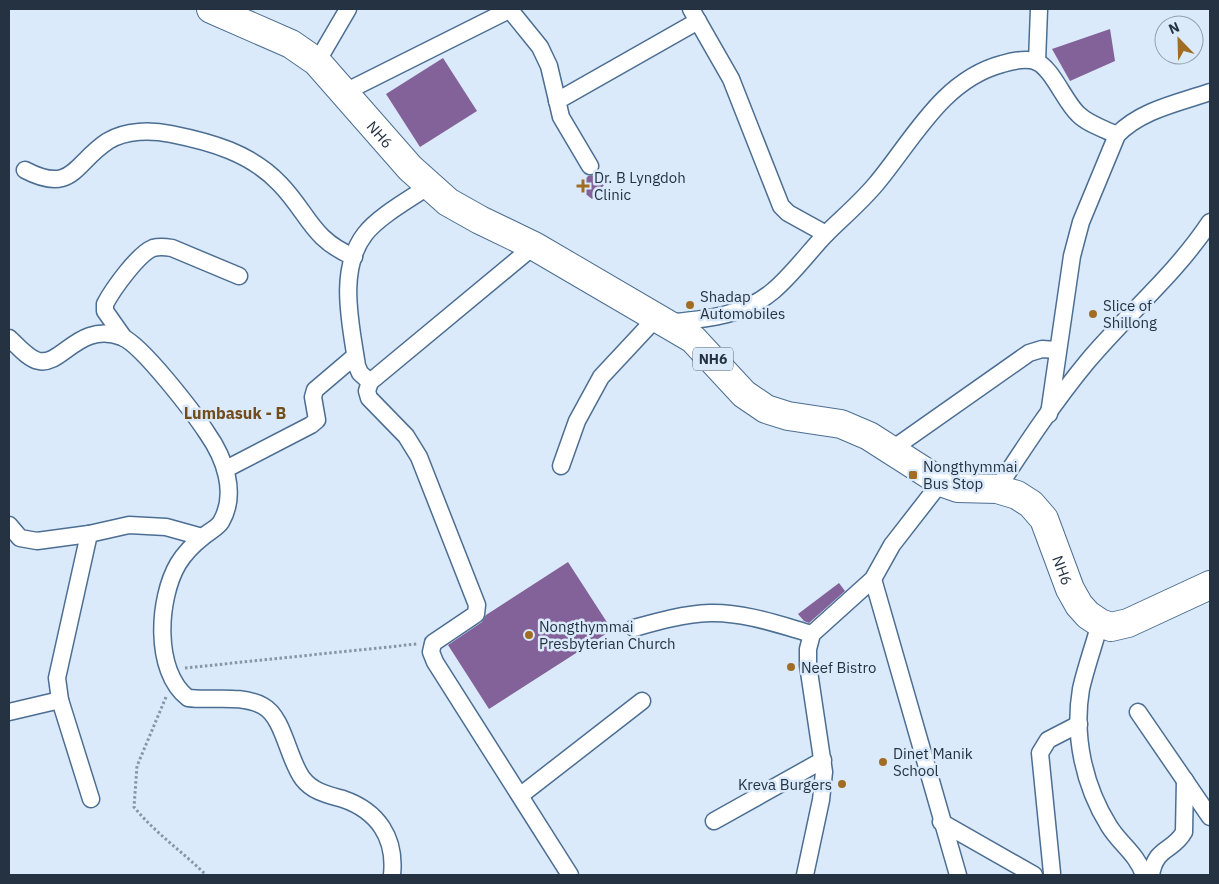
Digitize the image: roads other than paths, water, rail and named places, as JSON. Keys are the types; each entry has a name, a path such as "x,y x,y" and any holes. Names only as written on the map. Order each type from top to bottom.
{"highway":[{"name":"NH6","path":"211,9 291,44 318,62 410,168 448,202 472,216 534,246 693,339 744,394 766,409 788,416 841,424 891,450 941,482 958,488 997,490 1017,496 1030,504 1044,519 1070,589 1079,605 1088,615 1100,623"},
{"path":"1100,623 1111,627 1128,623 1210,585"}],"street":[{"path":"318,62 348,9"},
{"path":"345,92 510,9 540,47 549,66 557,101 568,132 590,166"},
{"path":"1037,62 1039,9"},
{"path":"557,101 695,15 738,95 781,206 788,213 826,234"},
{"path":"561,466 578,421 601,377 662,320 717,317 735,313 773,291 876,184 947,94 963,81 987,68 1012,61 1026,60 1037,62 1051,75 1070,106 1079,115 1117,135"},
{"path":"1049,414 1072,256 1081,222 1117,135 1141,116 1210,92"},
{"path":"25,170 42,179 54,180 65,177 79,168 108,141 125,134 145,131 169,133 200,140 238,153 270,173 282,185 320,236 334,248 354,257"},
{"path":"370,382 360,373 355,356 348,295 354,257 365,234 429,186"},
{"path":"997,490 1087,362 1160,286 1210,222"},
{"path":"239,276 172,248 162,246 152,248 142,255 105,304 104,311 124,338 140,352 194,414 218,450 226,469 229,489 227,505 221,522 202,537 179,562 169,582 164,601 163,654 176,686 188,698 238,699 252,701 266,707 282,732 303,779 313,788 368,810 375,818 387,835 392,855 392,875"},
{"path":"534,246 370,382 367,391 369,398 406,436 419,457 477,605 476,614 433,643 431,652 435,662 571,875"},
{"path":"9,338 28,355 39,361 52,359 86,336 108,334 124,338"},
{"path":"891,450 1029,353 1042,349 1058,350"},
{"path":"226,469 311,425 317,420 313,397 315,390 355,356"},
{"path":"805,875 821,800 823,760 808,665 808,649 812,634 873,579 897,538 941,482"},
{"path":"9,525 20,538 37,541 89,534 129,525 152,525 202,537"},
{"path":"89,534 57,678 60,700 91,800"},
{"path":"873,579 906,687 941,822 958,875"},
{"path":"634,628 675,617 710,613 750,618 812,634"},
{"path":"1100,623 1082,689 1079,724 1082,757 1097,803 1109,826 1132,852 1144,875"},
{"path":"9,712 60,700"},
{"path":"521,795 642,700"},
{"path":"1138,712 1210,817"},
{"path":"1053,874 1040,753 1048,740 1079,724"},
{"path":"714,821 823,760"},
{"path":"1150,875 1159,854 1180,839 1184,832 1185,780"},
{"path":"941,822 1034,875"}],"place":[{"name":"Dr. B Lyngdoh Clinic","path":"583,186"},
{"name":"Shadap Automobiles","path":"690,305"},
{"name":"Slice of Shillong","path":"1093,314"},
{"name":"Nongthymmai Bus Stop","path":"913,475"},
{"name":"Nongthymmai Presbyterian Church","path":"529,635"},
{"name":"Neef Bistro","path":"791,667"},
{"name":"Dinet Manik School","path":"883,762"},
{"name":"Kreva Burgers","path":"842,784"}],"district":[{"name":"Lumbasuk - B","path":"235,413"}]}
